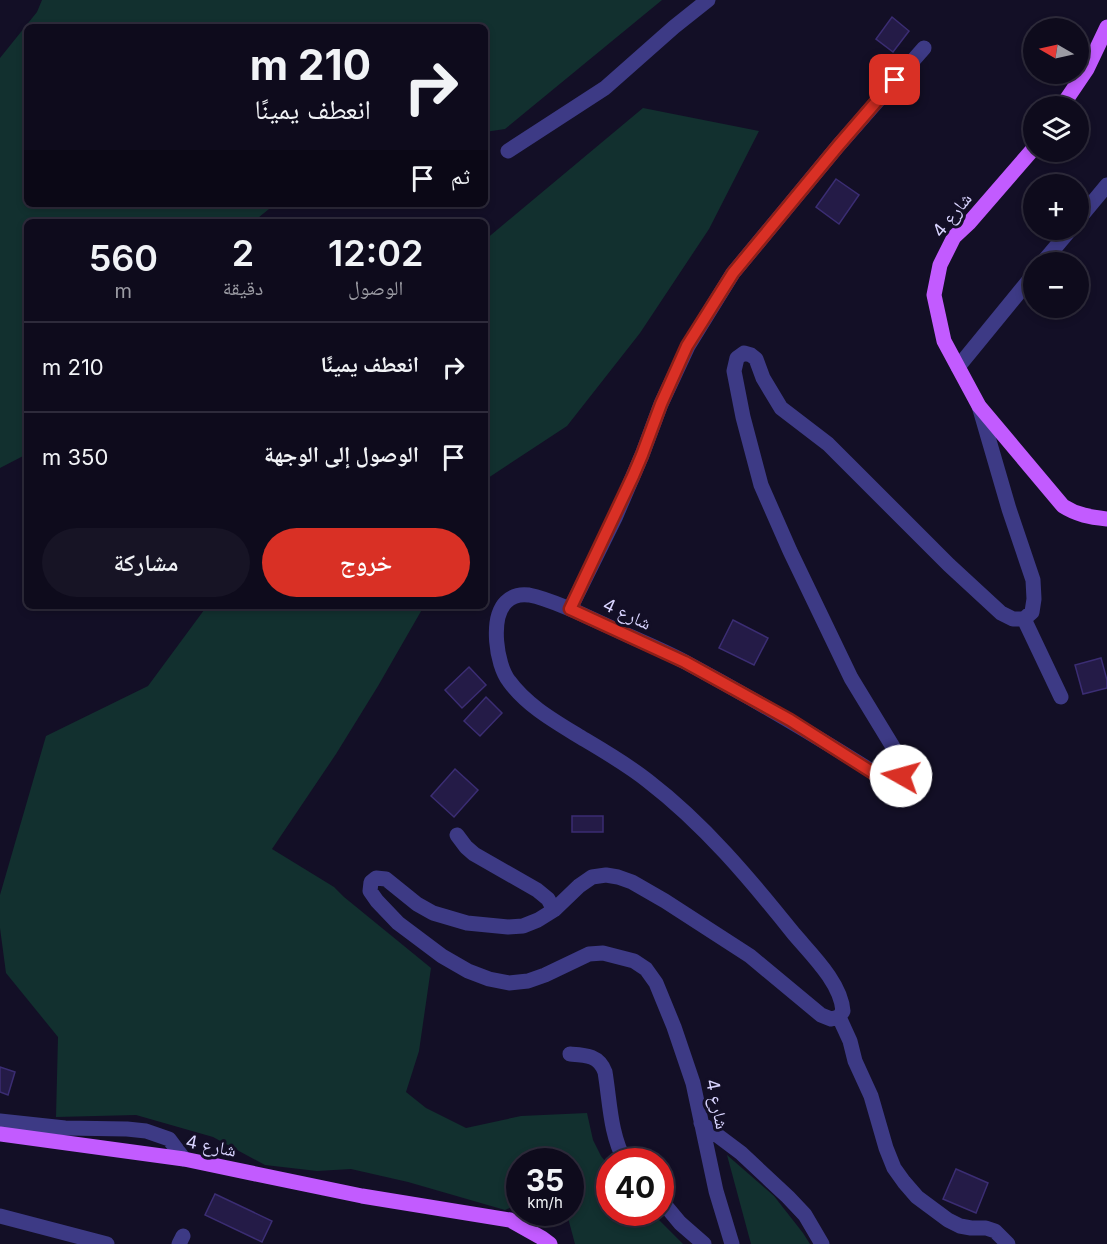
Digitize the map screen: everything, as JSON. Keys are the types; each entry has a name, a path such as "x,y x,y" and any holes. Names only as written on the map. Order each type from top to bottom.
{"main road":[{"path":"1069,96 1087,69 1107,27"},
{"name":"شارع 4","path":"979,406 944,341 934,295 940,265 954,237 1023,161"},
{"path":"979,406 1063,506 1074,513 1107,519"},
{"name":"شارع 4","path":"0,1134 184,1159 362,1196 510,1220 550,1244"}],"street":[{"path":"508,151 605,88 708,0"},
{"path":"570,609 633,476 687,346 733,273 838,146 924,48"},
{"path":"1089,207 1107,185"},
{"path":"1051,252 1062,240"},
{"path":"958,367 1023,287"},
{"name":"شارع 4","path":"732,1244 716,1191 693,1083 656,983 646,969 634,961 603,953 589,954 528,981 509,983 489,979 468,971 442,956 398,923 370,891 371,882 376,878 386,879 417,904 433,913 468,923 508,927 523,926 538,920 554,910 579,886 592,878 606,875 618,877 632,882 689,915 750,956 820,1015 831,1019 839,1017 843,1011 840,994 817,961 723,849 648,781 590,742 554,722 527,700 508,680 500,664 496,646 500,614 505,602 515,596 527,595 551,601 685,662 785,718 878,776 897,779 901,776 902,769 899,761 851,678 761,485 743,417 734,371 737,358 744,353 756,359 763,378 782,408 828,444 948,565 1001,613 1013,619 1024,619 1032,612 1033,580 1009,509 979,406"},
{"path":"1024,619 1061,697"},
{"path":"457,835 474,854 537,890 548,899 554,910"},
{"path":"839,1017 871,1096 886,1148 894,1168 904,1182 917,1197 948,1220 960,1226 995,1231 1008,1244"},
{"path":"570,1054 597,1059 603,1065 611,1117 619,1148"},
{"path":"0,1121 65,1128 146,1131 169,1139 184,1159"},
{"path":"701,1123 741,1152 789,1197 805,1215 822,1244"},
{"path":"674,1215 704,1244"},
{"path":"0,1216 107,1244"}],"green space":[{"path":"42,0 662,0 505,129 488,132 488,24 27,24 37,12"},
{"path":"24,28 24,207 271,207 257,219 24,219 24,456 0,468 0,58"},
{"path":"643,108 759,131 709,229 640,333 567,426 488,478 488,237"},
{"path":"205,609 422,609 336,754 272,849 334,887 431,968 419,1051 406,1092 426,1108 466,1128 521,1116 587,1113 597,1148 596,1226 665,1226 683,1244 575,1244 570,1226 584,1226 584,1148 506,1148 505,1210 408,1182 351,1169 317,1171 265,1165 213,1137 136,1115 56,1117 58,1037 6,973 0,928 0,895 46,736 148,686"},
{"path":"727,1155 774,1196 810,1244 751,1244"}],"building":[{"path":"892,17 909,31 893,52 876,39"},
{"path":"836,179 859,195 839,224 816,207"},
{"path":"733,620 768,638 754,665 719,648"},
{"path":"1101,658 1107,688 1083,694 1075,665"},
{"path":"469,667 486,685 462,708 445,690"},
{"path":"486,697 502,713 480,736 464,721"},
{"path":"455,769 478,790 454,817 431,796"},
{"path":"572,816 603,816 603,832 572,832"},
{"path":"0,1067 15,1072 8,1095 0,1092"},
{"path":"956,1169 988,1183 976,1213 943,1199"},
{"path":"215,1194 272,1221 262,1242 205,1215"}],"route":[{"path":"895,80 733,273 687,346 615,518 570,609 685,662 790,720 878,776 892,780 901,776"}]}
